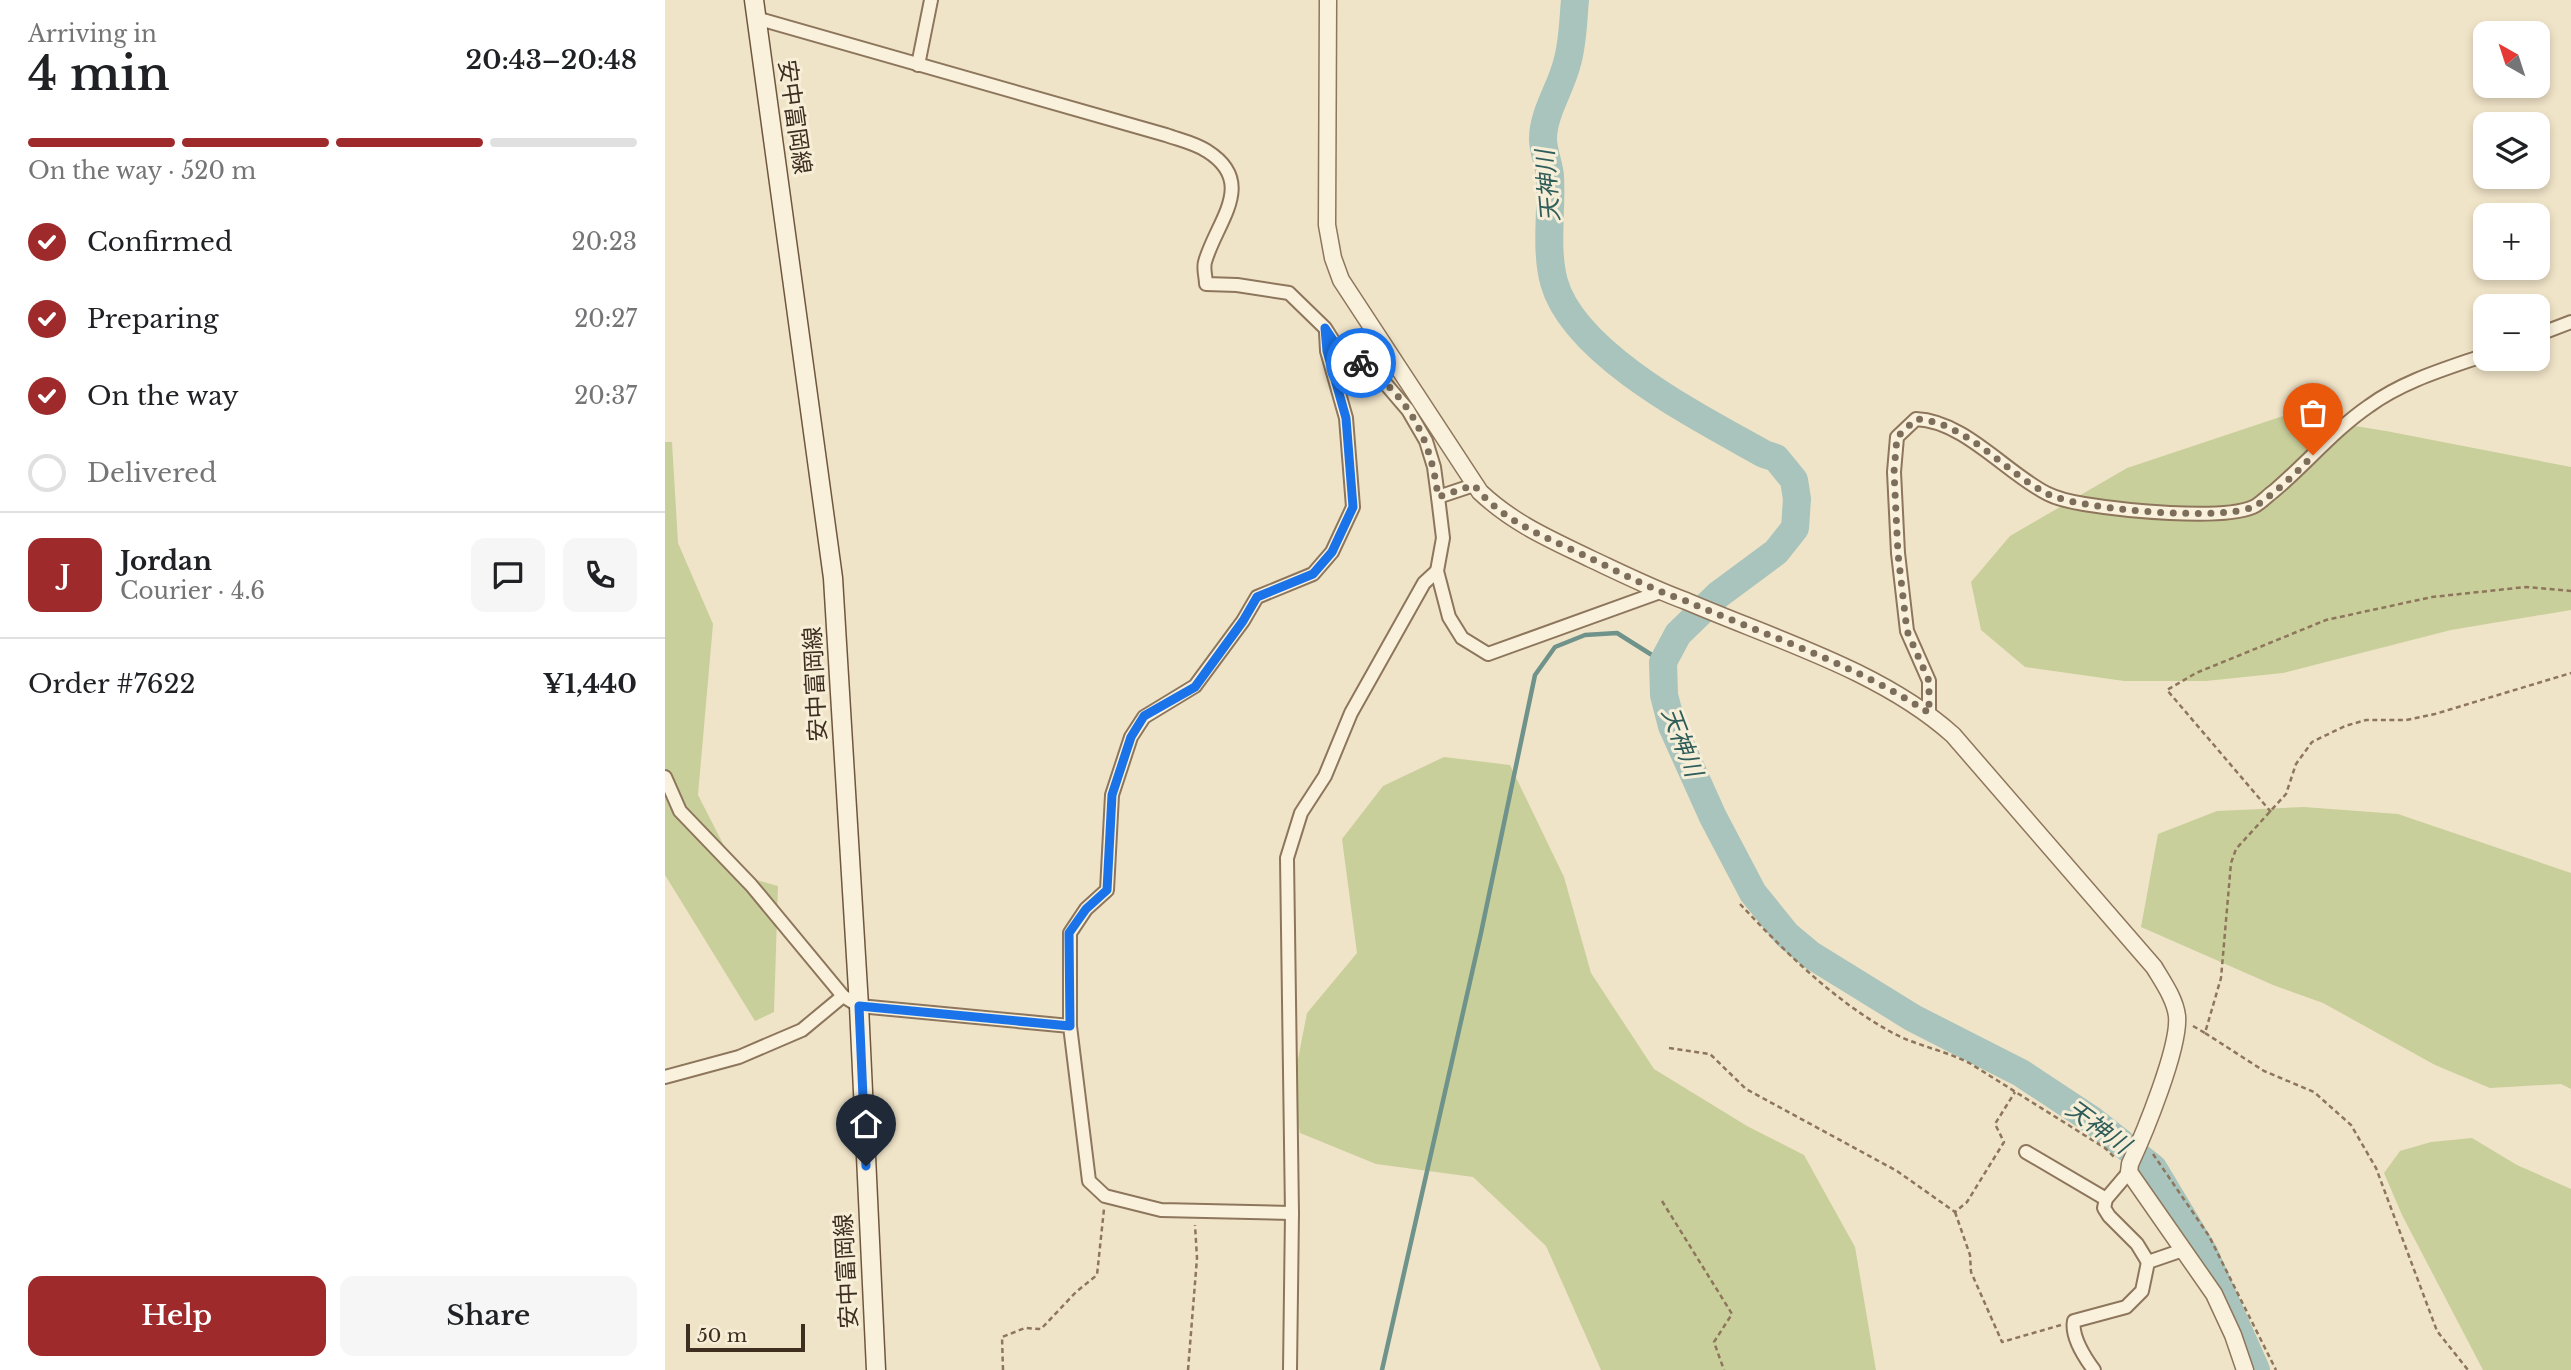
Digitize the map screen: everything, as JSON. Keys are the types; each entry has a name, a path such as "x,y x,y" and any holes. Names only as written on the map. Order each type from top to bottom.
{"main road":[{"name":"安中富岡線","path":"755,9 833,578 851,1001 876,1370"}],"street":[{"path":"918,65 931,0"},
{"path":"1328,0 1328,225 1333,258 1353,299 1474,485 1500,511 1521,526 1660,592 1864,677 1907,698 1929,713 1954,735 2154,967 2169,993 2177,1016 2174,1045 2129,1168 2106,1199 2104,1208 2137,1244 2148,1262 2142,1291 2126,1307 2074,1321 2073,1327 2079,1343 2094,1370"},
{"path":"755,9 918,65 1166,135 1205,149 1231,176 1233,196 1204,264 1206,284 1237,285 1289,293 1325,328 1337,346 1378,375 1408,410 1426,441 1434,467 1443,538 1437,571 1450,617 1462,638 1488,654 1660,592"},
{"path":"2550,330 2571,321"},
{"path":"1292,1213 1161,1210 1105,1196 1089,1181 1070,1026 1069,933 1086,909 1107,890 1112,795 1131,737 1144,716 1195,687 1257,597 1313,574 1332,552 1353,507 1346,418 1327,351 1325,328"},
{"path":"1929,713 1929,681 1907,631 1898,554 1894,472 1897,437 1916,419 1927,419 1948,427 2046,493 2065,501 2112,508 2215,514 2253,507 2377,401 2405,385 2473,360"},
{"path":"1438,497 1474,485"},
{"path":"1290,1370 1292,1213 1287,858 1301,813 1325,776 1351,713 1424,583 1437,571"},
{"path":"665,777 680,811 751,885 851,1001"},
{"path":"665,1077 739,1057 802,1030 851,1001 1070,1026"},
{"path":"2026,1152 2106,1199"},
{"path":"2129,1168 2214,1294 2233,1335 2245,1370"},
{"path":"2148,1262 2183,1250"}],"path":[{"path":"2271,812 2167,690 2196,673 2326,620 2432,597 2526,587 2571,591"},
{"path":"2205,1033 2221,978 2231,863 2236,849 2286,794 2296,764 2312,742 2366,719 2406,720 2435,714 2571,673"},
{"path":"1740,904 1781,948 1840,997 1892,1033 1953,1054 2105,1148 2129,1168"},
{"path":"2177,1016 2264,1071 2314,1092 2351,1125 2376,1168 2437,1331 2468,1370"},
{"path":"1669,1048 1710,1055 1746,1089 1896,1171 1955,1212 1970,1255 1971,1272 2003,1342 2074,1321"},
{"path":"1955,1212 1968,1202 2004,1142 1995,1124 2015,1092"},
{"path":"2141,1140 2209,1236 2276,1370"},
{"path":"1003,1370 1002,1337 1025,1328 1041,1329 1076,1292 1097,1275 1105,1196"},
{"path":"1662,1201 1732,1314 1714,1342 1724,1370"},
{"path":"1188,1370 1197,1258 1195,1211"}],"green space":[{"path":"2286,415 2386,431 2571,467 2571,610 2451,630 2283,673 2206,681 2124,681 2025,667 1981,630 1971,582 2010,536 2127,468"},
{"path":"665,442 672,442 678,543 713,624 698,795 739,875 778,886 774,1012 755,1021 665,875"},
{"path":"1444,757 1510,765 1564,877 1591,973 1654,1069 1747,1126 1804,1155 1855,1247 1876,1370 1601,1370 1546,1246 1473,1177 1376,1164 1300,1133 1291,1095 1307,1013 1357,953 1342,839 1383,786"},
{"path":"2304,807 2398,814 2571,873 2571,1089 2561,1084 2490,1088 2435,1065 2323,1003 2273,985 2141,927 2158,834 2217,811"},
{"path":"2472,1138 2517,1165 2571,1189 2571,1370 2483,1370 2402,1215 2384,1173 2400,1151 2431,1142"}],"waterway":[{"name":"天神川","path":"1575,0 1569,55 1549,110 1543,139 1550,176 1551,269 1566,309 1587,335 1643,382 1708,423 1776,458 1794,480 1797,499 1795,528 1776,552 1718,595 1678,634 1663,662 1664,695 1672,726 1713,817 1753,893 1787,935 1811,955 1913,1018 2021,1073 2092,1120 2153,1168 2204,1253 2256,1370"},
{"path":"1382,1370 1481,933 1535,675 1555,647 1585,635 1617,633 1663,662"}],"way so far":[{"path":"1361,363 1378,375 1408,410 1426,441 1434,467 1438,497 1474,485 1500,511 1521,526 1660,592 1852,672 1907,698 1929,713 1929,681 1907,631 1898,554 1894,472 1897,437 1916,419 1927,419 1948,427 2046,493 2065,501 2112,508 2215,514 2253,507 2313,455"}],"route":[{"path":"866,1166 859,1006 1070,1026 1069,933 1086,909 1107,890 1112,795 1131,737 1144,716 1195,687 1257,597 1313,574 1332,552 1353,507 1346,418 1327,351 1325,328 1337,346 1361,363"}]}
